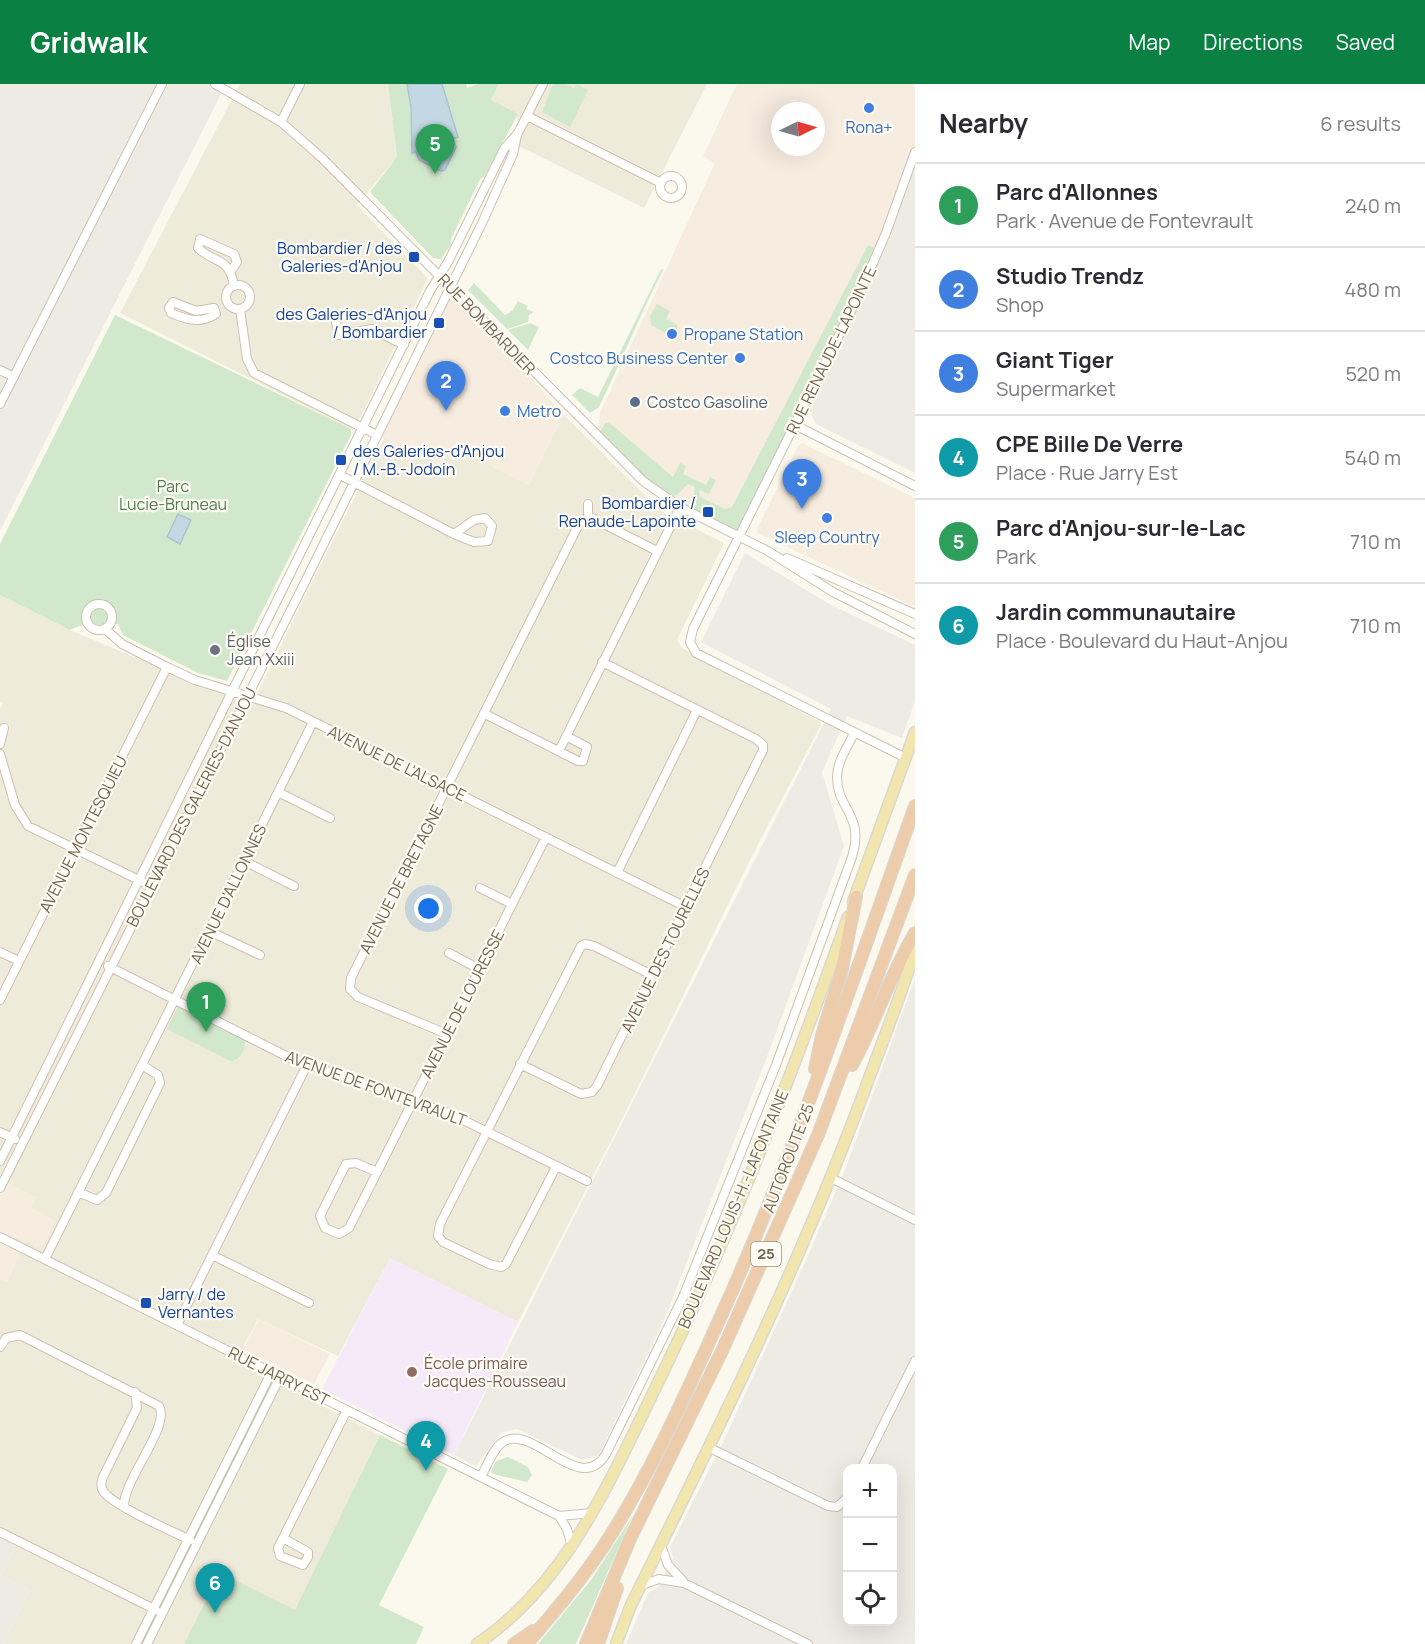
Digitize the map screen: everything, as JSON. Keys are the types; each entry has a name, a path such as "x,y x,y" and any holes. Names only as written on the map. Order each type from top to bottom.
{"highway":[{"name":"AUTOROUTE 25","path":"527,1644 607,1540 658,1448 748,1256 805,1117 915,806"},
{"name":"AUTOROUTE 25","path":"586,1644 637,1523 723,1351 833,1101 915,875"},
{"path":"805,1117 822,1035 842,969 856,897"},
{"path":"833,1101 872,1029 905,949 915,933"},
{"path":"598,1644 637,1523"},
{"path":"514,1644 544,1624"}],"main road":[{"name":"BOULEVARD LOUIS-H.-LAFONTAINE","path":"477,1644 528,1600 572,1547 592,1513 661,1377 711,1270 780,1098 915,732"},
{"path":"616,1644 661,1545 772,1316 831,1178 915,949"}],"street":[{"path":"0,404 162,84"},
{"name":"RUE BOMBARDIER","path":"215,84 280,122 322,158 634,474 680,507 768,551 833,592 915,634"},
{"path":"280,122 300,84"},
{"name":"BOULEVARD DES GALERIES-D'ANJOU","path":"0,1188 303,586 450,286 513,154 518,134 543,84"},
{"path":"527,116 661,183"},
{"name":"BOULEVARD DES GALERIES-D'ANJOU","path":"0,1161 404,345 504,149 518,134"},
{"name":"RUE RENAUDE-LAPOINTE","path":"854,733 696,653 690,642 693,629 872,267 915,152"},
{"path":"231,271 237,262 234,254 200,239 198,244 201,251 222,261 231,271 234,286"},
{"path":"234,286 242,286 249,294 249,302 240,309 228,303 227,293 234,286"},
{"path":"217,310 214,308 196,311 177,302 173,302 169,308 171,313 183,319 199,321 213,316 217,310 228,303"},
{"path":"240,309 247,359 255,373 377,435"},
{"path":"335,318 339,335 372,329 404,345"},
{"path":"0,370 14,377"},
{"path":"795,426 915,486"},
{"path":"340,475 454,534 482,543 490,537 492,526 485,518 477,519 454,534"},
{"path":"588,504 588,517 657,551"},
{"path":"559,751 680,507"},
{"name":"AVENUE DE BRETAGNE","path":"447,1034 358,997 350,989 350,983 580,522 588,517"},
{"name":"RUE BOMBARDIER","path":"768,551 828,574 915,614"},
{"path":"288,579 303,586"},
{"name":"AVENUE DE L'ALSACE","path":"105,629 122,644 167,667 195,680 286,708 686,907"},
{"path":"602,662 697,710 617,873"},
{"name":"AVENUE MONTESQUIEU","path":"0,1000 167,667"},
{"name":"AVENUE DES TOURELLES","path":"520,1064 581,1094 592,1092 686,907 764,745 756,738 697,710"},
{"path":"485,714 579,762 588,752 586,746 566,736"},
{"name":"AVENUE D'ALLONNES","path":"45,1259 313,722"},
{"path":"0,744 3,729"},
{"path":"854,733 906,758"},
{"name":"BOULEVARD LOUIS-H.-LAFONTAINE","path":"481,1477 495,1452 505,1440 519,1439 573,1466 586,1468 598,1464 606,1454 681,1302 776,1065 852,857 856,827 837,779 840,762 854,733"},
{"path":"0,754 21,818 28,825 150,886"},
{"path":"278,792 330,818"},
{"name":"AVENUE DE LOURESSE","path":"377,1172 356,1162 346,1164 320,1215 325,1228 339,1234 348,1230 546,837"},
{"path":"244,861 294,886"},
{"path":"480,888 512,904"},
{"path":"209,931 260,955"},
{"path":"556,1167 506,1264 495,1266 447,1244 438,1236 440,1224 581,946 594,946 652,975"},
{"path":"0,952 19,962"},
{"path":"449,953 479,969"},
{"name":"AVENUE DE FONTEVRAULT","path":"100,962 307,1065 414,1100 462,1119 587,1181"},
{"path":"78,1192 97,1200 106,1193 160,1083 158,1075 142,1065"},
{"path":"177,1325 307,1065"},
{"path":"0,1132 22,1143"},
{"path":"831,1178 915,1220"},
{"name":"RUE JARRY EST","path":"0,1237 559,1516"},
{"path":"212,1255 309,1303"},
{"path":"0,1347 6,1338 20,1335 155,1402 162,1415 126,1492 124,1507"},
{"path":"864,1464 915,1361"},
{"path":"136,1644 271,1373"},
{"path":"147,1644 280,1377"},
{"path":"135,1392 137,1408 101,1482 104,1492 124,1507 197,1543"},
{"path":"284,1538 347,1410"},
{"path":"710,1448 828,1506 837,1507 843,1502"},
{"path":"572,1547 567,1528 559,1516 592,1513"},
{"path":"0,1532 162,1614"},
{"path":"661,1545 668,1565 684,1582"},
{"path":"642,1585 659,1578 684,1582 808,1644"}],"shaded area":[{"path":"0,84 226,84 0,531"},
{"path":"240,84 388,84 397,157 357,205 428,278 361,416 351,429 120,313"},
{"path":"499,84 707,84 644,208 519,146 517,114 491,100"},
{"path":"737,84 915,84 915,152 886,233 739,536 680,507 597,436 600,413 715,163 703,156"},
{"path":"915,152 915,473 816,424 806,403 860,293"},
{"path":"450,287 563,414 529,485 450,444 439,464 377,435"},
{"path":"563,414 661,511 724,543 677,640 682,648 822,723 753,854 615,1133 518,1322 390,1258 338,1356 258,1319 235,1362 380,1435 295,1611 227,1576 221,1589 212,1586 184,1644 3,1644 30,1590 1,1575 16,1547 0,1539 0,1279 7,1282 26,1239 31,1208 36,1197 0,1180 0,709 3,703 0,701 0,595 70,630 251,706 384,438 439,464 449,444 529,485","holes":["168,1029 245,1041 246,1044 240,1057 232,1062"]},
{"path":"802,443 915,498 915,607 757,533 798,446"},
{"path":"745,553 831,605 915,645 915,701 902,738 847,716 822,772 844,846 770,1049 665,1318 599,1455 582,1460 517,1429 502,1432 476,1466 454,1455 831,709 701,642"},
{"path":"915,978 915,1644 626,1644 648,1593 658,1587 673,1558 670,1547 724,1440 845,1170"},
{"path":"0,1180 36,1197 31,1208 56,1221 45,1244 39,1247 26,1240 7,1282 0,1279"},
{"name":"École primaire Jacques-Rousseau","path":"390,1258 518,1322 454,1455 322,1389"},
{"path":"259,1319 330,1354 314,1384 243,1349"},
{"path":"0,1539 16,1547 1,1575 30,1590 3,1644 0,1644"}],"green space":[{"path":"388,84 407,84 411,107 413,153 458,137 442,84 466,84 467,88 478,84 499,84 491,100 518,114 484,177 480,179 451,239 451,244 441,259 433,258 370,192 397,157"},
{"path":"553,84 566,84 574,88 577,84 588,90 570,127 542,112"},
{"path":"868,245 879,250 739,536 690,512 695,487 688,484 678,494 668,499 597,436 606,422 612,425 673,477 680,463 686,466 683,474 706,485 710,477 716,480 709,494 699,490 700,497 725,509 732,507"},
{"path":"661,269 663,270 599,407 590,413 572,395 580,388 598,397"},
{"path":"474,283 505,315 512,311 518,301 528,306 526,309 534,312 529,315 528,322 507,329 468,290"},
{"path":"657,304 670,311 666,319 678,325 673,337 651,325 650,316"},
{"name":"Parc Lucie-Bruneau","path":"115,315 351,429 351,435 227,681 198,673 123,635 118,624 79,626 70,630 0,595 0,544"},
{"path":"530,323 539,327 528,350 508,330"},
{"path":"179,1004 247,1036 239,1057 232,1062 167,1029"},
{"path":"380,1435 448,1469 379,1605 424,1627 416,1644 184,1644 213,1585 221,1589 227,1576 295,1610"},
{"path":"508,1457 528,1467 532,1475 527,1482 493,1474 491,1471 496,1461"},
{"path":"633,1515 576,1644 538,1644 591,1580"}],"water":[{"path":"407,84 442,84 458,137 453,139 456,147 445,170 441,171 419,160 416,152 412,153 411,107"},
{"path":"178,514 191,520 180,544 167,537"}],"place":[{"name":"Rona+","path":"869,108"},
{"name":"Parc d'Anjou-sur-le-Lac","path":"435,174"},
{"name":"Bombardier / des Galeries-d'Anjou","path":"414,257"},
{"name":"des Galeries-d'Anjou / Bombardier","path":"439,323"},
{"name":"Propane Station","path":"672,334"},
{"name":"Costco Business Center","path":"740,358"},
{"name":"Costco Gasoline","path":"635,402"},
{"name":"Studio Trendz","path":"446,411"},
{"name":"Metro","path":"505,411"},
{"name":"des Galeries-d'Anjou / M.-B.-Jodoin","path":"341,460"},
{"name":"Giant Tiger","path":"802,509"},
{"name":"Bombardier / Renaude-Lapointe","path":"708,512"},
{"name":"Sleep Country","path":"827,518"},
{"name":"Église Jean Xxiii","path":"215,650"},
{"name":"Parc d'Allonnes","path":"206,1032"},
{"name":"Jarry / de Vernantes","path":"146,1303"},
{"name":"École primaire Jacques-Rousseau","path":"412,1372"},
{"name":"CPE Bille De Verre","path":"426,1471"},
{"name":"Jardin communautaire","path":"215,1613"}]}
